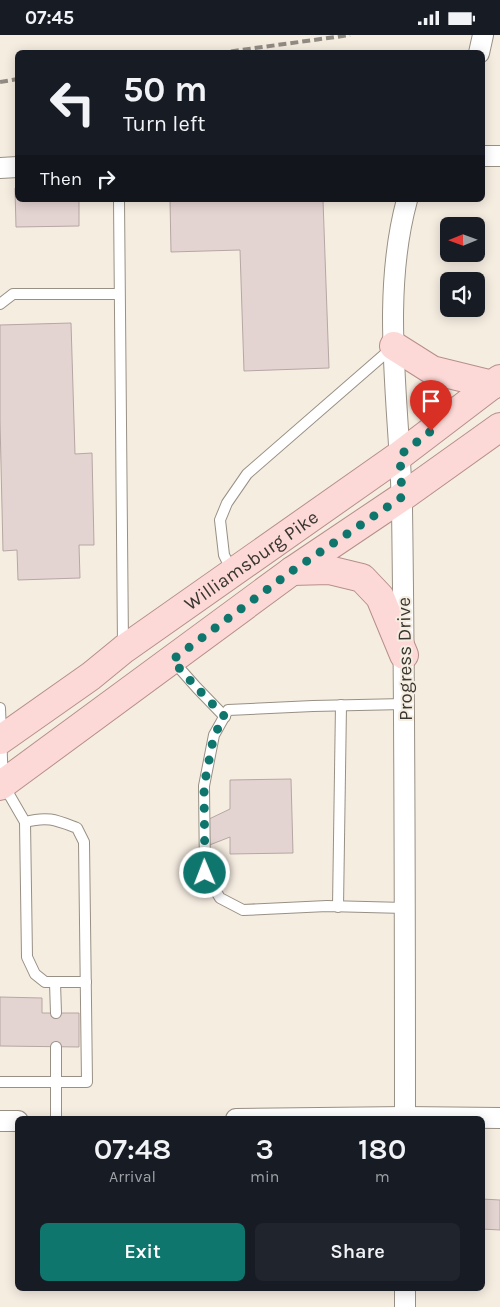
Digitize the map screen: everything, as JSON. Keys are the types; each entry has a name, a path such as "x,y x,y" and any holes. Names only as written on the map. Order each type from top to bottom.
{"main road":[{"path":"394,346 432,370 496,382"},
{"name":"Williamsburg Pike","path":"0,739 91,676 124,649 232,572 400,455 496,382"},
{"name":"Williamsburg Pike","path":"2,785 292,571 402,497 500,427"},
{"path":"292,571 329,570 362,578 380,597 404,655"}],"street":[{"path":"480,50 483,35"},
{"path":"485,156 500,156"},
{"path":"0,168 15,167"},
{"name":"Progress Drive","path":"405,1116 402,497 394,346 396,256 401,221 406,202"},
{"path":"485,1118 500,1118"},
{"path":"0,1121 15,1121"},
{"path":"405,1291 405,1307"}],"lane":[{"path":"118,202 124,649"},
{"path":"0,304 13,294 120,294"},
{"path":"232,572 224,555 220,520 227,503 247,473 394,346"},
{"path":"172,660 225,717"},
{"path":"404,704 228,710 214,735 204,786 205,873 220,898 243,910 338,907 405,908"},
{"path":"338,907 341,705"},
{"path":"0,708 2,785 26,822 27,957 35,974 45,982 86,982"},
{"path":"0,1082 87,1082 84,842 77,828 54,819 26,822"},
{"path":"55,983 56,1013"},
{"path":"56,1047 56,1116"}],"building":[{"path":"15,202 79,202 79,226 16,227"},
{"path":"170,202 323,202 329,368 244,371 240,250 171,252"},
{"path":"71,323 75,454 92,453 94,545 79,545 80,578 18,580 17,550 3,551 0,325"},
{"path":"291,779 293,853 230,854 230,837 207,846 207,820 230,809 230,780"},
{"path":"0,997 42,998 42,1013 79,1013 79,1047 0,1046"},
{"path":"485,1199 500,1200 500,1230 485,1229"}],"railway":[{"path":"241,50 350,35"},
{"path":"0,82 15,80"}],"route":[{"path":"205,873 204,786 214,735 225,717 172,660 292,571 402,497 400,455 431,431"}]}
